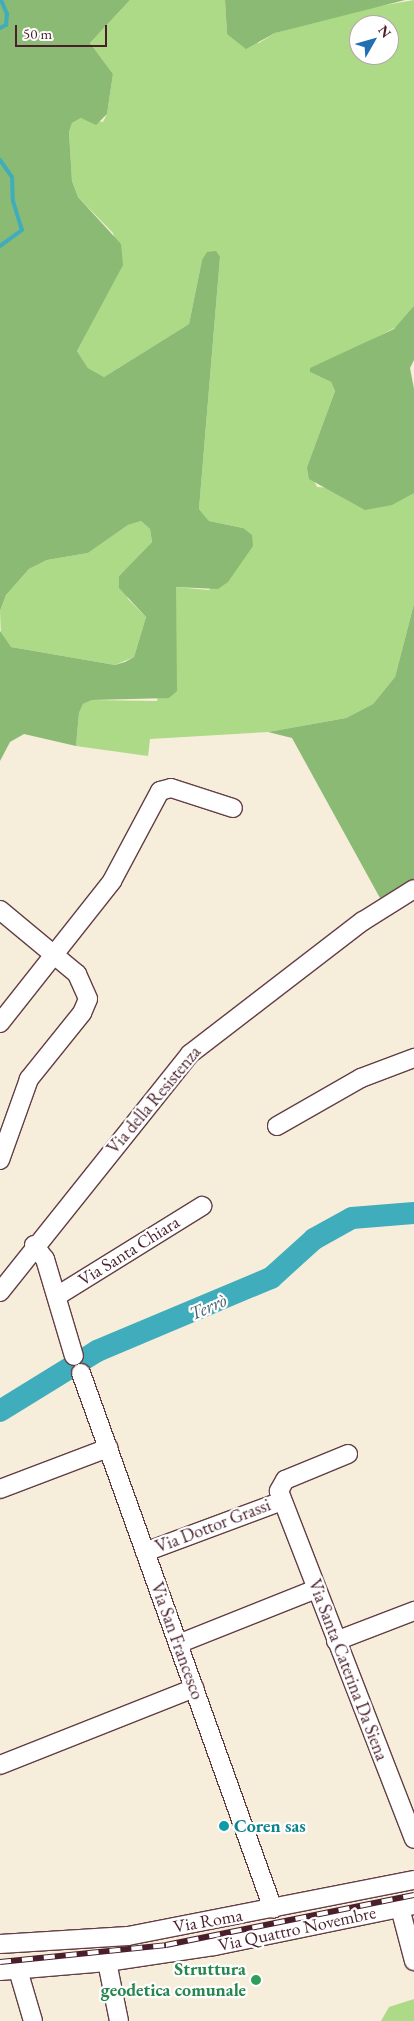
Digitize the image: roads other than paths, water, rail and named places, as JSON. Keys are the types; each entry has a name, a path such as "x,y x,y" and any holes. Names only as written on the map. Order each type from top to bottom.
{"street":[{"path":"0,1023 112,882 160,791 171,788 233,808"},
{"name":"Via della Resistenza","path":"0,1292 34,1245 190,1054 363,921 414,889"},
{"path":"0,910 54,954 82,981 87,1004 30,1079 0,1160"},
{"path":"277,1126 361,1078 414,1058"},
{"name":"Via Santa Chiara","path":"57,1296 202,1206"},
{"path":"34,1245 45,1259 74,1356"},
{"name":"Via San Francesco","path":"81,1373 273,1909"},
{"path":"0,1489 108,1448"},
{"path":"282,1501 279,1488 285,1480 348,1454"},
{"name":"Via Dottor Grassi","path":"145,1552 282,1501"},
{"name":"Via Santa Caterina Da Siena","path":"282,1501 414,1839"},
{"path":"178,1644 316,1589"},
{"path":"336,1641 414,1611"},
{"path":"0,1765 194,1688"},
{"name":"Via Roma","path":"0,1944 128,1936 414,1880"},
{"path":"407,1906 414,1961"},
{"name":"Via Quattro Novembre","path":"0,1971 107,1962 214,1946 407,1906"},
{"path":"107,1962 119,2021"},
{"path":"18,1970 33,2021"}],"waterway":[{"path":"0,28 6,25 7,14 1,0"},
{"path":"0,160 12,177 13,201 22,230 0,246"},
{"name":"Terrò","path":"0,1411 97,1351 271,1278 314,1239 352,1218 414,1213"}],"railway":[{"path":"0,1962 166,1945 414,1895"}],"place":[{"name":"Coren sas","path":"224,1826"},
{"name":"Struttura geodetica comunale","path":"256,1980"}]}
